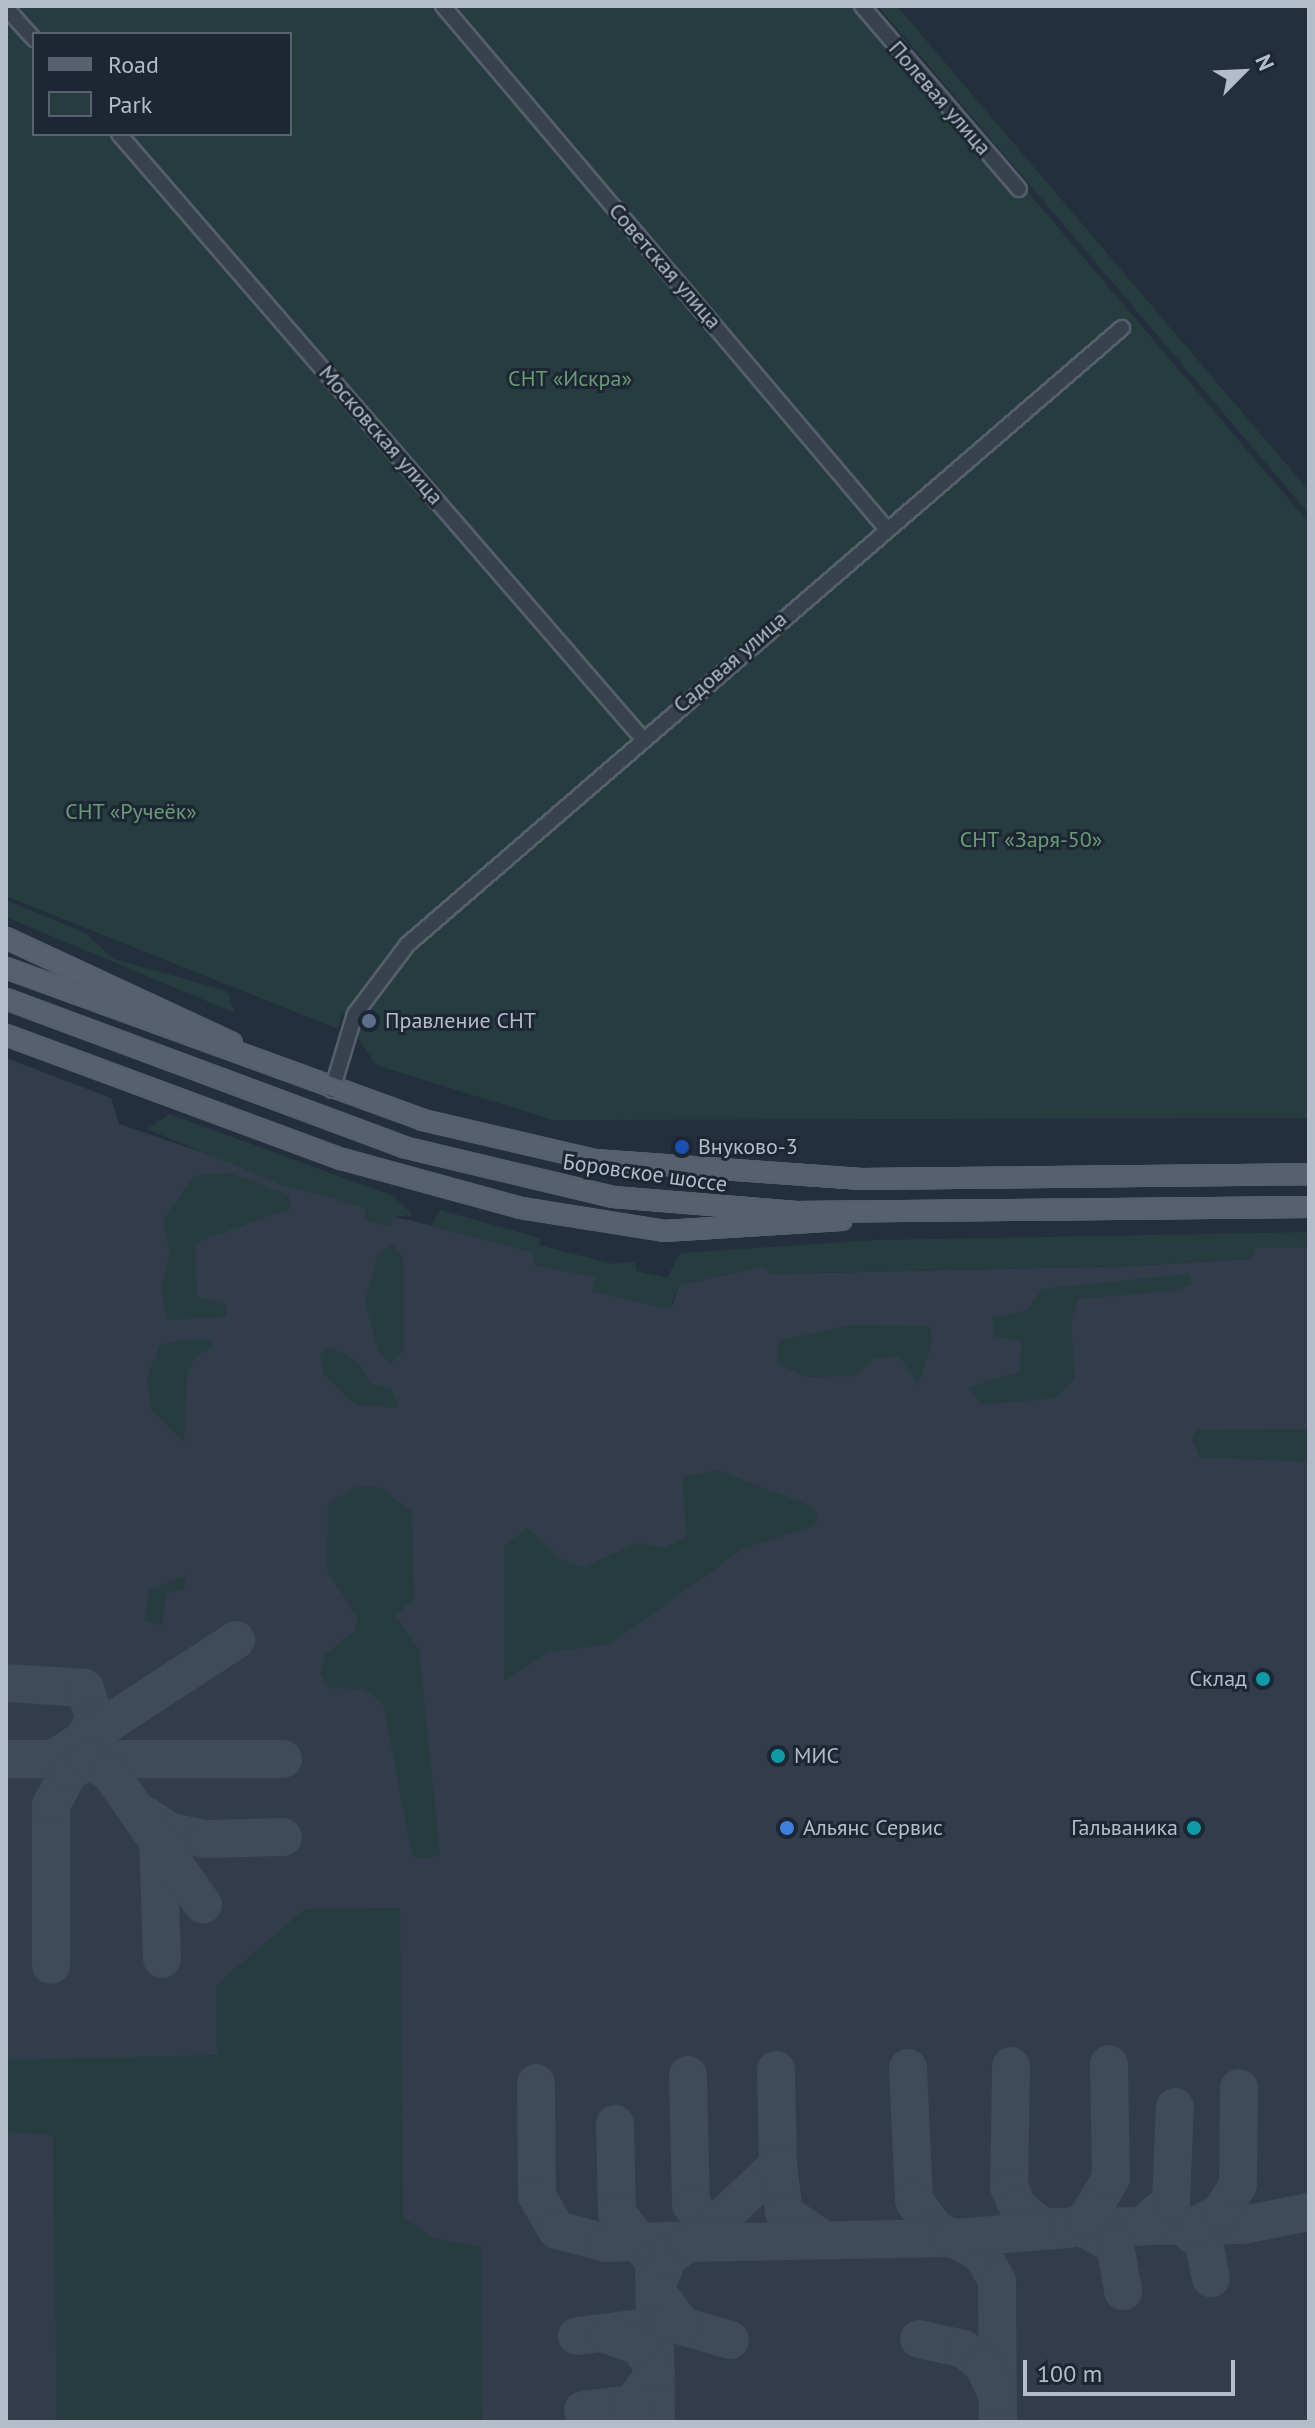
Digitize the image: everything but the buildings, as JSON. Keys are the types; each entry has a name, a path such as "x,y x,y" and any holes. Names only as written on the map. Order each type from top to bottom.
{"main road":[{"path":"6,938 207,1029 269,1066"},
{"name":"Боровское шоссе","path":"6,968 332,1090 544,1151 689,1172 861,1179 1309,1174"},
{"name":"Боровское шоссе","path":"6,999 345,1128 491,1172 635,1200 864,1213 1309,1207"},
{"path":"6,1035 426,1185 664,1231 804,1227 864,1213"}],"street":[{"name":"Советская улица","path":"443,6 885,527"},
{"name":"Полевая улица","path":"862,6 1019,189"},
{"path":"6,8 32,37"},
{"name":"Московская улица","path":"121,136 642,738"},
{"name":"Садовая улица","path":"332,1090 355,1014 408,944 885,527 1122,328"}],"shaded area":[{"path":"6,1058 111,1098 119,1124 367,1208 364,1218 390,1226 393,1217 409,1220 535,1253 534,1265 596,1277 593,1292 673,1305 679,1285 765,1266 770,1274 1131,1266 1251,1259 1255,1248 1309,1248 1309,2422 6,2422"}],"green space":[{"path":"6,6 870,6 1309,523 1309,1118 553,1120 376,1065 342,1013 338,1029 6,896"},
{"path":"878,6 897,6 1309,491 1309,514"},
{"path":"6,900 85,933 114,959 227,991 235,1013 6,917"},
{"path":"169,1114 393,1196 413,1215 393,1217 390,1227 364,1219 367,1208 285,1186 147,1129"},
{"path":"230,1173 289,1195 291,1208 195,1243 197,1297 227,1305 226,1317 167,1320 161,1289 170,1253 163,1220 194,1176"},
{"path":"440,1210 540,1238 539,1245 613,1264 635,1261 636,1271 667,1278 680,1253 877,1240 1309,1232 1309,1248 1255,1248 1252,1259 1131,1266 769,1274 765,1266 679,1285 670,1309 593,1292 595,1277 534,1265 535,1253 431,1226"},
{"path":"392,1244 403,1258 404,1348 390,1364 378,1350 365,1301 379,1252"},
{"path":"1189,1274 1191,1285 1173,1291 1078,1299 1071,1321 1075,1379 1055,1398 981,1405 969,1387 1019,1372 1022,1341 995,1337 992,1318 1028,1310 1042,1289"},
{"path":"850,1325 930,1326 932,1344 918,1385 900,1357 873,1358 856,1376 808,1377 777,1364 778,1341"},
{"path":"189,1339 210,1340 212,1347 195,1357 187,1376 184,1442 151,1409 147,1378 160,1345"},
{"path":"331,1347 360,1364 371,1385 390,1387 399,1408 356,1405 324,1375 320,1355"},
{"path":"1309,1429 1309,1462 1200,1457 1192,1439 1196,1430"},
{"path":"717,1470 814,1507 818,1517 813,1526 744,1548 610,1644 549,1652 504,1680 504,1545 528,1528 560,1559 583,1568 636,1543 665,1548 687,1536 682,1477"},
{"path":"354,1487 380,1487 412,1512 414,1599 395,1616 419,1650 440,1854 424,1859 412,1855 383,1703 363,1689 328,1688 320,1674 325,1655 354,1631 358,1618 327,1570 328,1504"},
{"path":"187,1575 184,1589 166,1594 162,1625 145,1620 149,1590"},
{"path":"400,1908 403,2218 433,2238 481,2247 482,2422 57,2422 53,2135 6,2132 6,1991 8,2060 217,2055 216,1985 305,1909"}],"taxiway":[{"path":"55,1758 236,1640"},
{"path":"6,1683 85,1688 95,1720 77,1748"},
{"path":"6,1759 283,1759"},
{"path":"51,1965 51,1805 69,1772 89,1760 110,1773 203,1905"},
{"path":"145,1815 170,1832 206,1839 283,1837"},
{"path":"158,1839 162,1959"},
{"path":"730,2340 682,2326 655,2289 669,2256 688,2243 953,2238 1069,2229 1086,2220 1111,2178 1109,2064"},
{"path":"1011,2066 1009,2187 1018,2207 1042,2227 1243,2225 1309,2212"},
{"path":"908,2068 914,2201 935,2229 981,2253 997,2281 998,2422"},
{"path":"536,2083 537,2196 557,2230 606,2243 698,2240 778,2165 776,2070"},
{"path":"688,2075 691,2204 712,2233 734,2240"},
{"path":"1196,2226 1221,2212 1238,2185 1239,2088"},
{"path":"1141,2227 1171,2201 1175,2107"},
{"path":"615,2124 617,2213 654,2262 656,2422"},
{"path":"778,2165 784,2213 821,2238"},
{"path":"1182,2226 1204,2243 1211,2278"},
{"path":"1085,2229 1115,2245 1123,2291"},
{"path":"577,2336 633,2329"},
{"path":"583,2410 632,2404 656,2372 639,2346 610,2336"},
{"path":"919,2339 964,2349 984,2366 997,2395"}],"place":[{"name":"Правление СНТ","path":"369,1021"},
{"name":"Внуково-3","path":"682,1147"},
{"name":"Склад","path":"1263,1679"},
{"name":"МИС","path":"778,1756"},
{"name":"Альянс Сервис","path":"787,1828"},
{"name":"Гальваника","path":"1194,1828"}],"park label":[{"name":"СНТ «Искра»","path":"570,379"},
{"name":"СНТ «Ручеёк»","path":"131,812"},
{"name":"СНТ «Заря-50»","path":"1031,840"}]}
